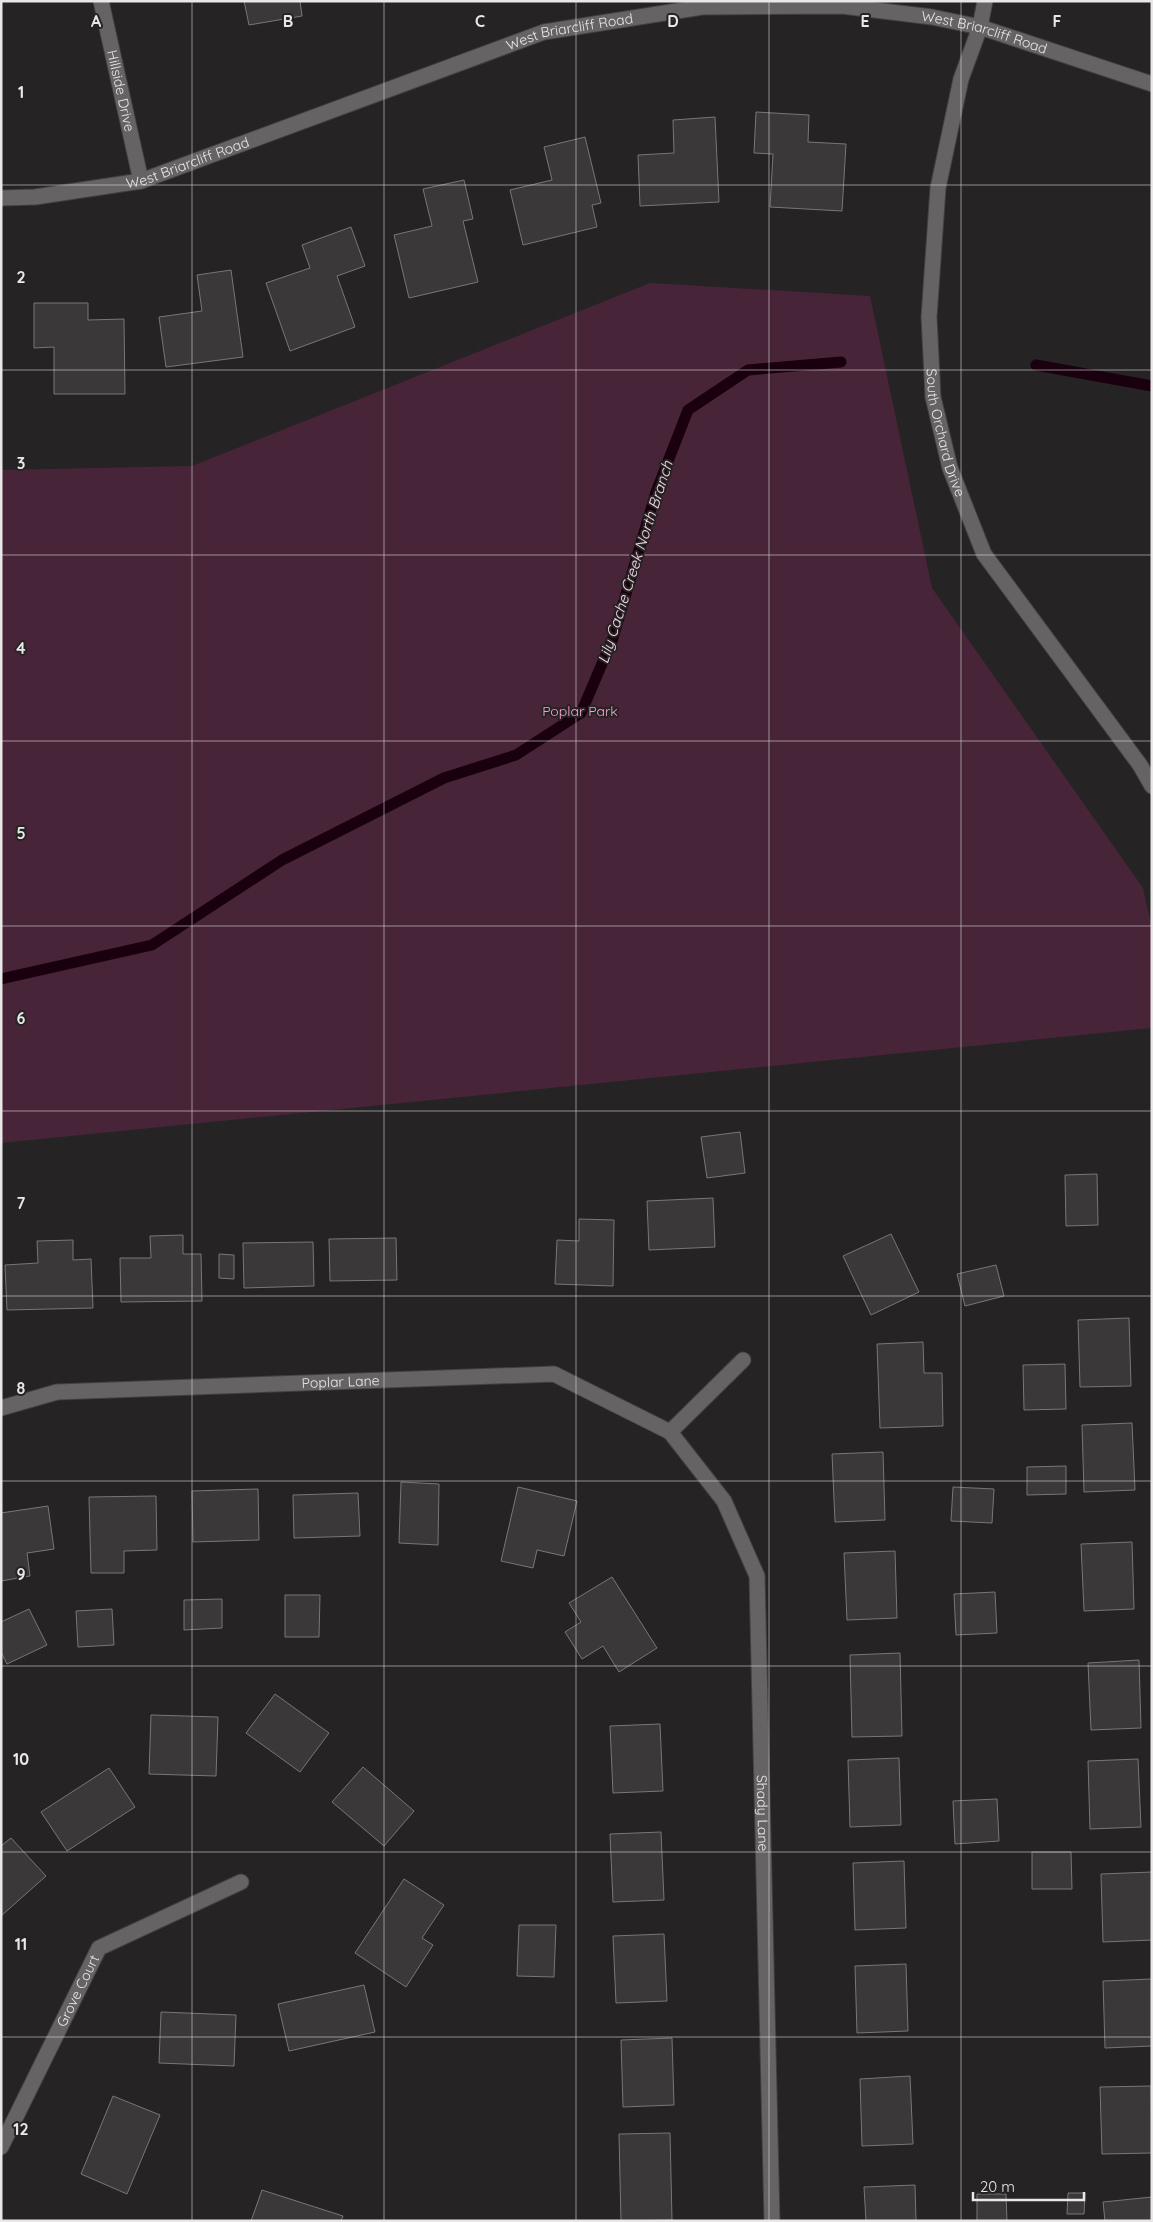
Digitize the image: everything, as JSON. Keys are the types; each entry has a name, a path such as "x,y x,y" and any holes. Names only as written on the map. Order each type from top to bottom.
{"street":[{"name":"Hillside Drive","path":"101,1 141,181"},
{"name":"South Orchard Drive","path":"985,1 980,27 961,79 938,188 929,317 933,397 950,468 984,554 1140,765 1152,786"},
{"name":"West Briarcliff Road","path":"1,198 35,197 141,181 544,32 702,7 842,6 932,18 980,27 1152,84"},
{"path":"670,1432 743,1360"},
{"name":"Poplar Lane","path":"1,1408 57,1392 554,1374 670,1432"},
{"name":"Shady Lane","path":"670,1432 724,1501 757,1576 772,2221"},
{"name":"Grove Court","path":"1,2147 99,1948 241,1882"}],"green space":[{"name":"Poplar Park","path":"650,283 870,296 932,588 1143,888 1152,928 1152,1028 1,1143 1,470 192,466"}],"building":[{"path":"244,1 300,1 302,16 249,25"},
{"path":"756,112 809,115 808,142 846,144 842,211 770,207 773,154 754,153"},
{"path":"715,117 719,202 640,206 638,155 674,153 673,120"},
{"path":"585,137 601,203 592,205 597,227 523,245 510,190 552,180 544,147"},
{"path":"464,180 473,219 463,221 478,282 409,298 394,235 432,226 423,189"},
{"path":"351,227 365,266 337,276 355,327 290,351 266,283 310,268 302,245"},
{"path":"231,270 243,357 166,367 159,317 202,311 197,275"},
{"path":"34,303 88,303 88,320 124,319 125,394 54,394 54,347 34,348"},
{"path":"740,1132 745,1173 707,1178 701,1137"},
{"path":"1097,1174 1098,1225 1066,1226 1065,1175"},
{"path":"713,1198 715,1247 649,1250 647,1201"},
{"path":"579,1219 614,1220 613,1286 555,1284 557,1240 579,1241"},
{"path":"891,1234 919,1292 871,1315 843,1256"},
{"path":"183,1235 183,1254 201,1254 202,1301 121,1302 120,1258 151,1258 150,1236"},
{"path":"396,1238 397,1280 330,1281 329,1239"},
{"path":"73,1240 73,1260 91,1259 93,1308 7,1310 5,1265 38,1263 37,1241"},
{"path":"313,1242 314,1286 244,1288 243,1243"},
{"path":"219,1254 234,1255 234,1279 219,1278"},
{"path":"996,1265 1004,1296 965,1306 957,1274"},
{"path":"1129,1318 1131,1386 1080,1387 1078,1320"},
{"path":"923,1342 924,1373 942,1373 943,1426 880,1428 877,1344"},
{"path":"1065,1364 1066,1409 1024,1410 1023,1365"},
{"path":"1132,1423 1135,1490 1084,1492 1082,1425"},
{"path":"883,1452 885,1520 835,1522 832,1454"},
{"path":"1066,1466 1066,1494 1027,1495 1027,1467"},
{"path":"401,1482 439,1484 438,1545 399,1543"},
{"path":"518,1487 577,1501 564,1556 537,1550 533,1568 501,1561"},
{"path":"953,1487 994,1489 992,1523 951,1521"},
{"path":"258,1489 259,1540 193,1542 192,1491"},
{"path":"358,1493 360,1536 294,1538 293,1495"},
{"path":"156,1496 157,1550 124,1551 124,1573 91,1573 89,1497"},
{"path":"48,1506 54,1549 27,1553 30,1576 1,1581 1,1513"},
{"path":"1132,1542 1134,1609 1084,1611 1081,1544"},
{"path":"895,1551 897,1618 847,1620 844,1553"},
{"path":"612,1577 657,1648 619,1672 603,1646 582,1659 565,1632 581,1622 569,1603"},
{"path":"995,1592 997,1633 956,1635 954,1594"},
{"path":"285,1595 320,1595 319,1637 285,1637"},
{"path":"222,1599 222,1628 184,1630 184,1600"},
{"path":"29,1609 47,1645 7,1664 1,1652 1,1622"},
{"path":"112,1609 114,1645 78,1647 76,1611"},
{"path":"900,1653 902,1736 852,1737 850,1655"},
{"path":"1139,1660 1141,1728 1091,1730 1088,1663"},
{"path":"275,1694 329,1733 300,1772 246,1733"},
{"path":"151,1715 218,1717 216,1776 149,1774"},
{"path":"660,1724 663,1791 613,1793 610,1726"},
{"path":"899,1758 901,1825 850,1827 848,1760"},
{"path":"1138,1759 1141,1827 1090,1829 1088,1761"},
{"path":"363,1767 414,1811 384,1846 332,1802"},
{"path":"109,1768 135,1807 67,1851 41,1812"},
{"path":"997,1799 999,1841 955,1844 953,1801"},
{"path":"661,1832 664,1900 613,1902 610,1834"},
{"path":"11,1838 46,1876 1,1916 1,1846"},
{"path":"1032,1852 1071,1852 1072,1889 1032,1889"},
{"path":"904,1861 906,1928 855,1930 853,1863"},
{"path":"1152,1872 1152,1940 1103,1942 1101,1874"},
{"path":"404,1879 444,1905 422,1938 433,1945 406,1987 355,1953"},
{"path":"519,1925 556,1925 554,1977 517,1976"},
{"path":"664,1934 667,2001 616,2003 613,1936"},
{"path":"906,1964 908,2031 857,2033 855,1966"},
{"path":"1152,1979 1152,2046 1105,2048 1103,1981"},
{"path":"364,1985 375,2032 289,2051 278,2004"},
{"path":"161,2012 236,2015 234,2066 159,2063"},
{"path":"672,2038 674,2105 623,2107 621,2040"},
{"path":"910,2076 913,2144 862,2146 860,2079"},
{"path":"1151,2086 1152,2153 1102,2154 1100,2087"},
{"path":"113,2096 160,2115 127,2194 81,2174"},
{"path":"670,2133 672,2220 621,2221 619,2134"},
{"path":"915,2185 916,2221 866,2221 864,2187"},
{"path":"262,2190 343,2216 341,2221 251,2221"},
{"path":"1068,2193 1085,2193 1084,2214 1067,2214"},
{"path":"977,2194 1006,2194 1007,2221 977,2221"},
{"path":"1152,2197 1152,2221 1105,2221 1103,2202"}],"waterway":[{"name":"Lily Cache Creek North Branch","path":"1,979 152,945 282,860 444,778 516,755 581,713 613,638 656,492 688,410 748,370 841,362"},
{"path":"1036,365 1152,386"}]}
